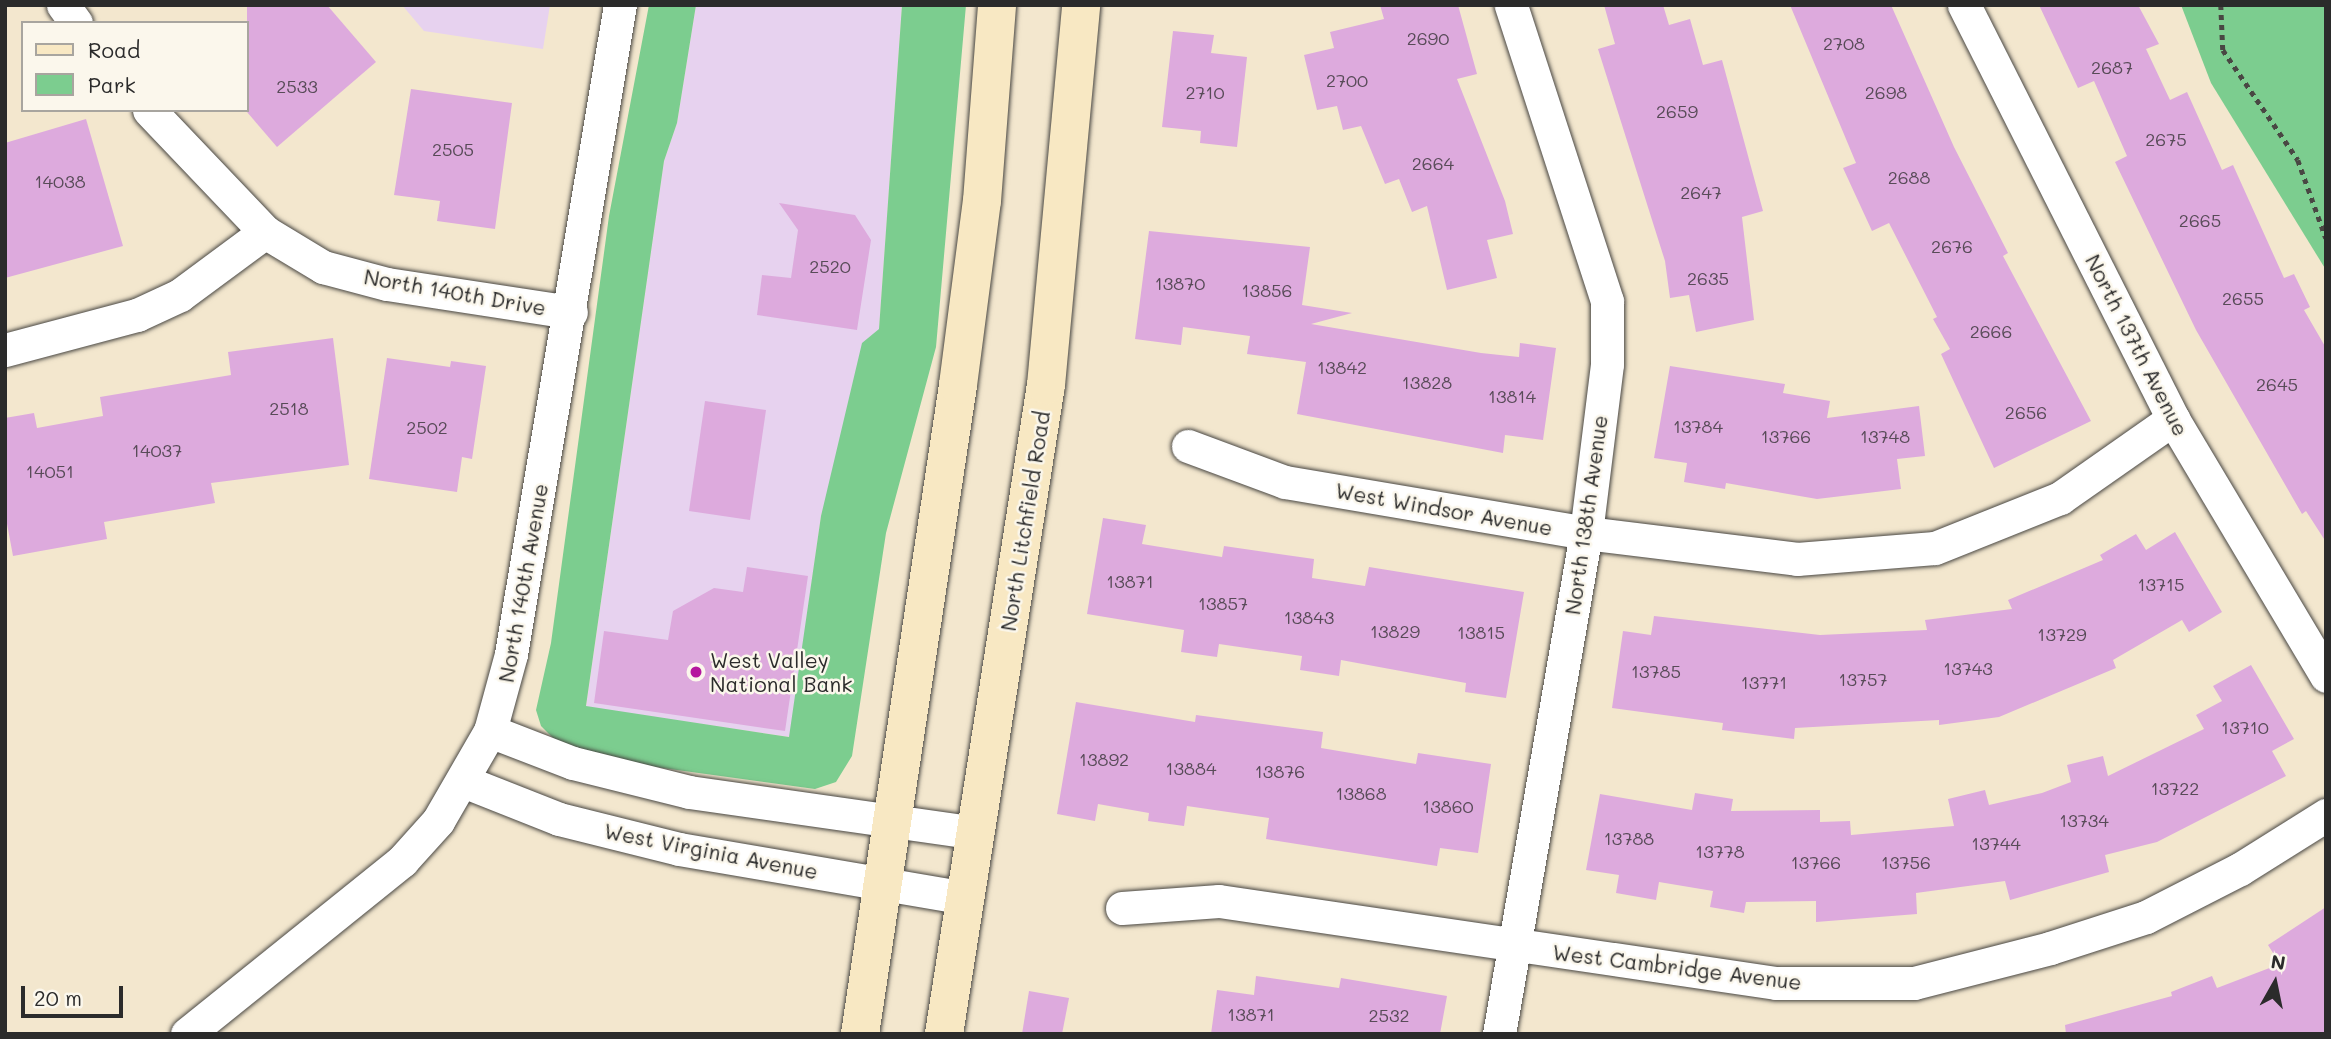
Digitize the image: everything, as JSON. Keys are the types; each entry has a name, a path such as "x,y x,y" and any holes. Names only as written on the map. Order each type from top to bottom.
{"main road":[{"path":"860,1034 894,821 982,201 997,5"},
{"name":"North Litchfield Road","path":"944,1034 1046,385 1081,5"}],"street":[{"path":"63,5 75,21"},
{"name":"North 140th Avenue","path":"187,1034 402,861 438,821 490,731 504,694 571,312 620,5"},
{"name":"North 138th Avenue","path":"1499,1034 1586,533 1606,364 1606,301 1511,5"},
{"name":"North 137th Avenue","path":"1964,5 2173,419 2326,676"},
{"name":"North 140th Drive","path":"151,112 265,232 323,267 387,284 571,312"},
{"path":"5,350 137,315 180,295 265,232"},
{"name":"West Windsor Avenue","path":"1188,446 1284,482 1586,533 1797,559 1935,548 2060,498 2173,419"},
{"path":"490,731 573,763 689,792 977,833"},
{"name":"West Virginia Avenue","path":"463,781 559,820 679,849 967,898"},
{"name":"West Cambridge Avenue","path":"1122,908 1219,901 1514,947 1776,983 1914,983 2050,948 2146,917 2241,869 2326,815"}],"path":[{"path":"2221,5 2223,50 2298,160 2326,238"}],"shaded area":[{"path":"402,5 550,5 543,49 424,31"},
{"path":"696,5 902,5 879,330 821,516 790,737 586,707 664,161 677,123"}],"green space":[{"path":"649,5 696,5 677,123 664,161 586,706 789,737 821,516 862,343 879,329 902,5 966,5 936,347 886,533 852,756 836,782 815,789 648,766 559,744 541,726 536,710 551,643 609,216"},
{"path":"2181,5 2326,5 2326,270 2211,83"}],"building":[{"path":"247,5 327,5 376,62 277,147 247,112"},
{"path":"1380,5 1458,5 1477,74 1457,79 1505,201 1513,234 1487,240 1497,278 1447,290 1427,206 1412,212 1399,179 1385,184 1361,126 1343,130 1337,106 1317,110 1304,55 1334,48 1330,32 1384,19"},
{"path":"1604,5 1663,5 1669,25 1690,19 1703,65 1722,60 1763,211 1742,217 1754,320 1696,332 1689,295 1670,298 1665,261 1598,49 1615,44"},
{"path":"1790,5 1891,5 1954,147 2008,253 2003,256 2091,421 1994,468 1941,354 1950,349 1933,319 1937,317 1889,223 1872,231 1843,168 1856,163"},
{"path":"2039,5 2138,5 2159,44 2146,49 2170,100 2187,92 2222,170 2233,165 2284,278 2294,274 2310,307 2304,310 2326,348 2326,542 2306,511 2302,514 2196,330 2115,162 2127,156 2094,81 2078,88"},
{"path":"1173,31 1214,35 1211,53 1247,57 1237,147 1200,143 1201,131 1162,127"},
{"path":"411,89 512,103 495,229 437,221 440,201 394,195"},
{"path":"86,119 123,246 5,278 5,143"},
{"path":"779,203 855,215 871,240 857,330 757,315 762,275 791,278 798,230"},
{"path":"1149,231 1310,247 1302,305 1352,313 1311,324 1519,357 1520,343 1556,348 1543,440 1505,435 1503,453 1297,414 1306,362 1247,354 1250,336 1183,327 1181,345 1135,339"},
{"path":"333,338 349,465 211,483 215,503 104,522 107,539 13,556 5,513 5,418 34,413 37,428 103,416 100,397 231,375 228,352"},
{"path":"387,358 450,367 451,361 486,366 472,459 462,457 457,492 369,479"},
{"path":"1670,366 1785,384 1783,393 1830,401 1827,418 1919,406 1925,456 1897,459 1901,489 1817,499 1726,483 1725,489 1684,482 1687,463 1654,458"},
{"path":"705,401 766,410 750,520 689,511"},
{"path":"1103,518 1146,525 1142,544 1222,557 1224,546 1314,559 1312,578 1365,586 1369,567 1524,592 1506,698 1465,692 1466,683 1341,660 1339,676 1300,670 1302,656 1219,644 1217,657 1181,652 1184,630 1087,614"},
{"path":"2175,532 2222,612 2189,632 2182,620 2113,660 2116,668 1999,717 1939,725 1939,720 1795,728 1794,739 1722,730 1723,723 1612,708 1623,631 1651,635 1654,616 1820,635 1927,630 1925,620 2012,609 2008,600 2103,560 2100,555 2136,534 2146,550"},
{"name":"West Valley National Bank","path":"747,567 808,576 785,731 594,703 604,631 668,640 673,611 714,588 743,592"},
{"path":"2251,665 2294,739 2272,751 2286,776 2157,842 2105,855 2109,872 2010,900 2005,881 1916,893 1917,914 1816,922 1816,901 1746,902 1744,913 1710,907 1713,891 1659,882 1656,900 1616,893 1619,875 1586,870 1600,794 1692,810 1695,793 1733,799 1731,811 1820,810 1820,822 1850,821 1851,835 1954,826 1948,799 1985,790 1989,805 2042,793 2071,782 2067,765 2103,756 2108,776 2204,729 2196,715 2222,701 2213,686"},
{"path":"1076,702 1195,722 1196,715 1323,732 1321,748 1416,764 1418,753 1491,764 1478,853 1440,848 1437,866 1266,839 1269,818 1187,806 1184,826 1148,821 1149,813 1098,804 1095,821 1057,814"},
{"path":"2326,907 2326,1034 2066,1034 2065,1025 2172,996 2171,992 2212,976 2217,988 2280,964 2268,945"},
{"path":"1256,976 1339,988 1341,978 1447,996 1440,1034 1211,1034 1217,990 1254,995"},
{"path":"1029,991 1069,998 1062,1034 1022,1034"}],"place":[{"name":"West Valley National Bank","path":"696,672"}]}
